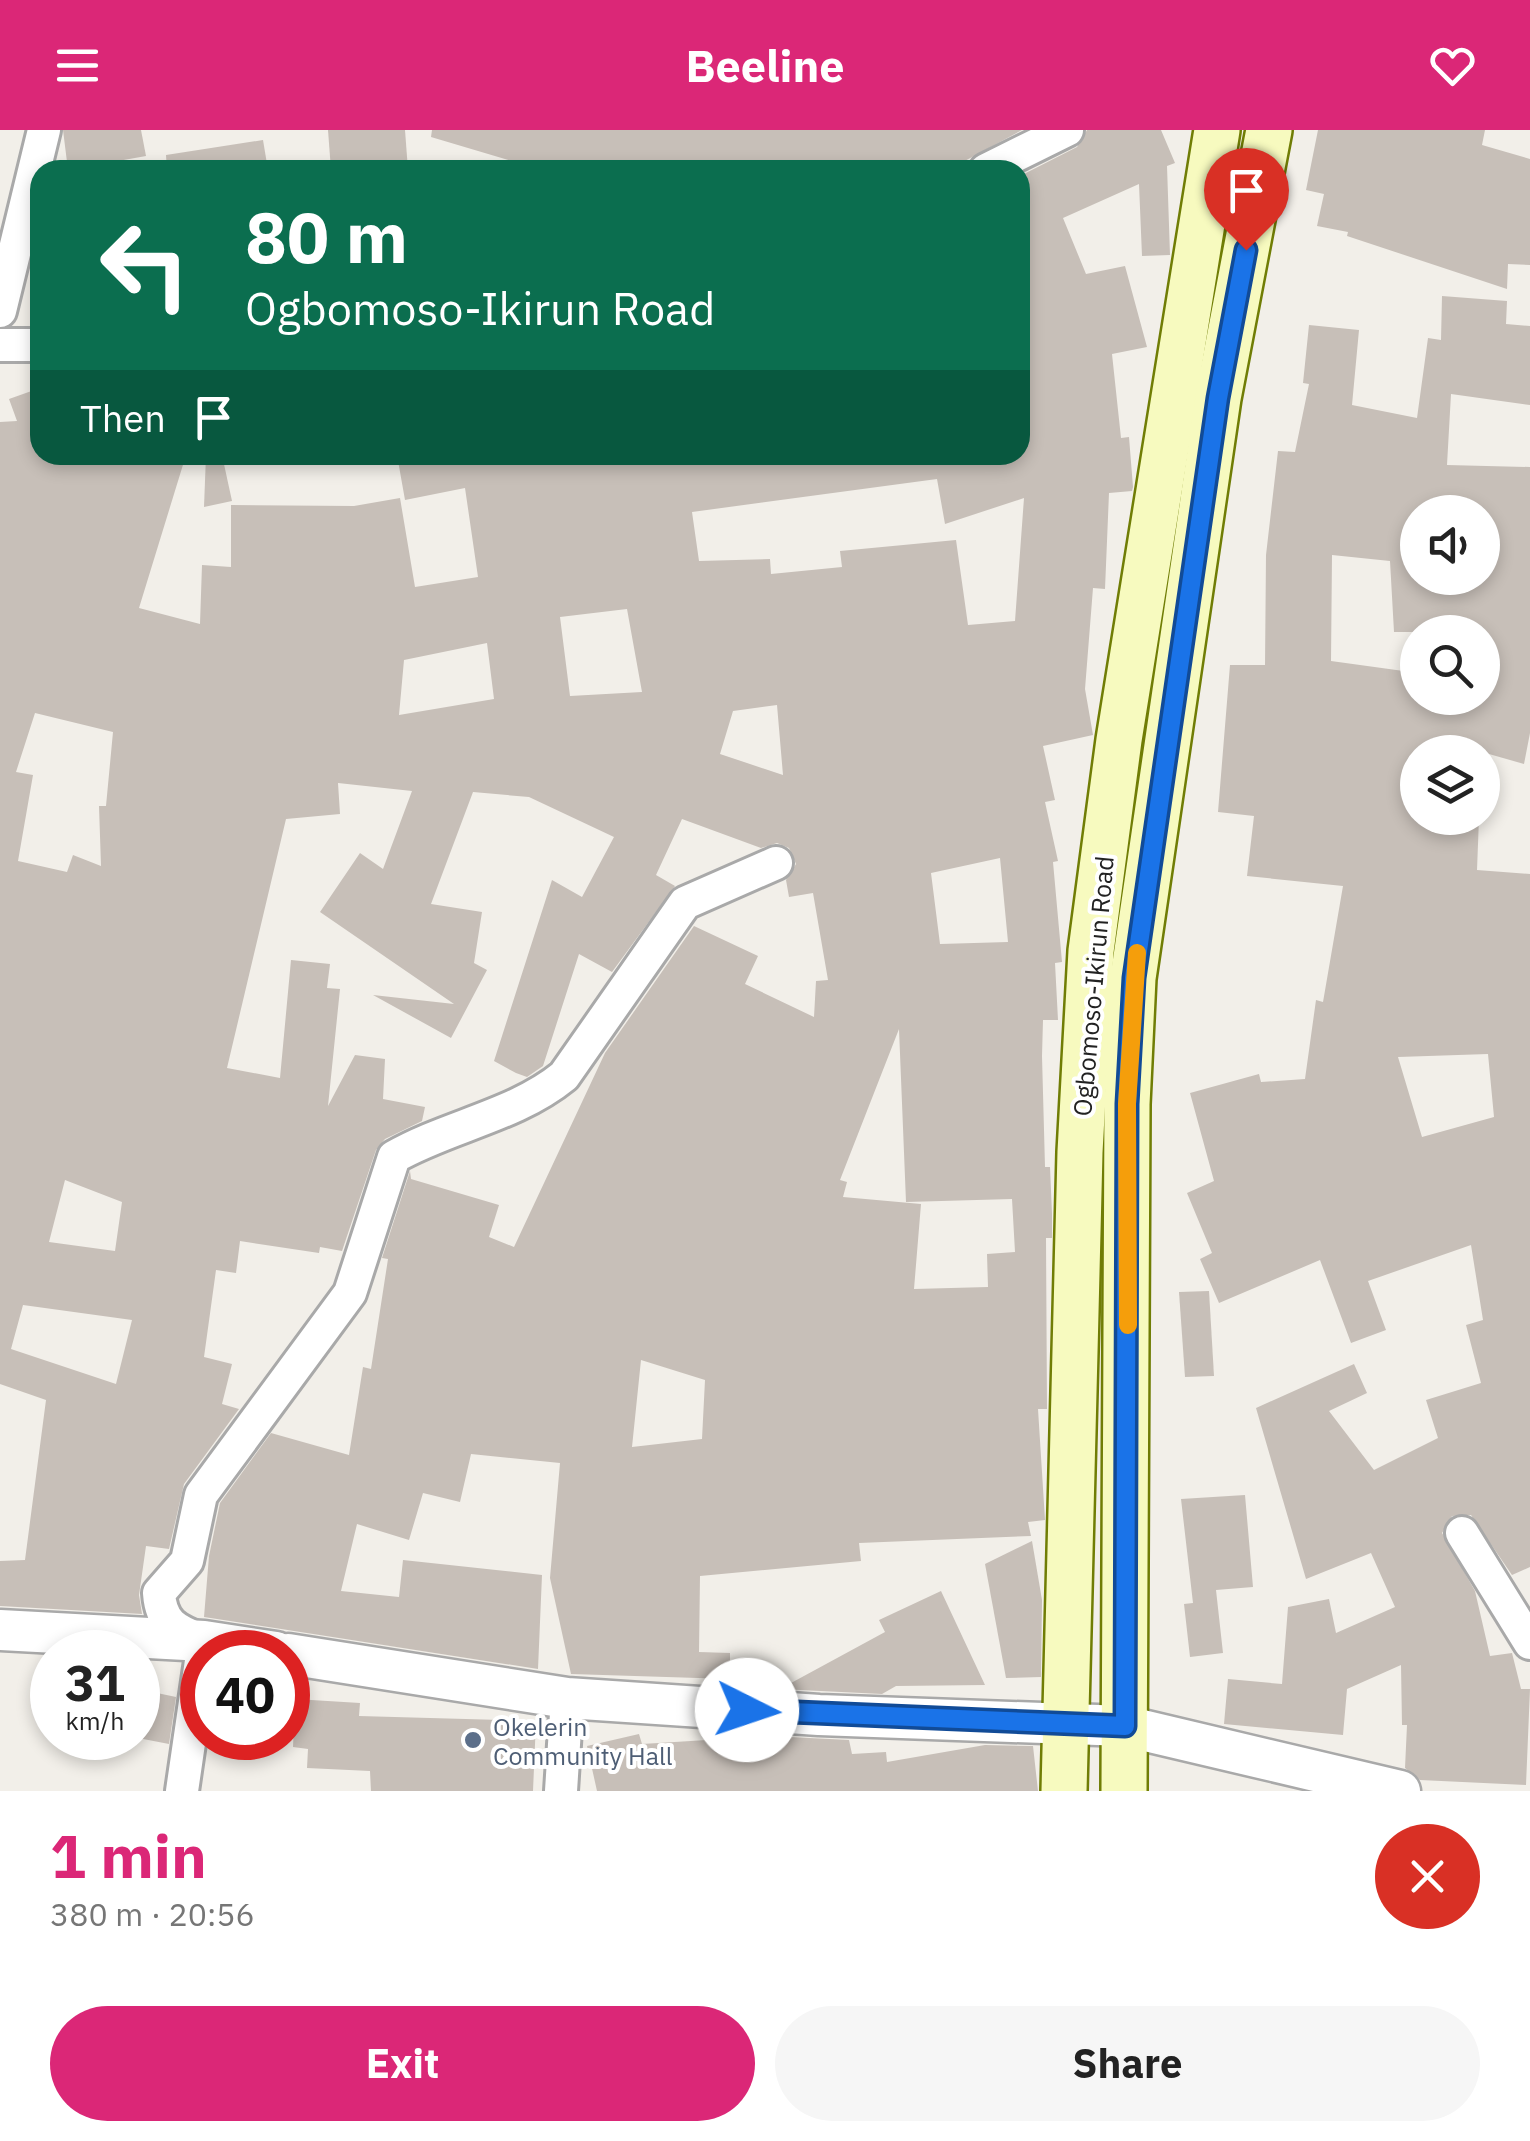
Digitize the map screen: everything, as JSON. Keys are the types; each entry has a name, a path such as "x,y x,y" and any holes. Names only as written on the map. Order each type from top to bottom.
{"main road":[{"name":"Ogbomoso-Ikirun Road","path":"1064,1791 1080,1152 1091,951 1119,740 1217,130"},
{"name":"Ogbomoso-Ikirun Road","path":"1124,1791 1127,1104 1134,978 1218,398 1269,130"}],"street":[{"path":"30,160 44,130"},
{"path":"1006,160 1066,130"},
{"path":"0,310 13,198 30,161"},
{"path":"0,346 30,345"},
{"path":"180,1633 160,1614 159,1594 187,1561 201,1494 350,1293 394,1157 421,1142 539,1096 564,1076 684,904 776,863"},
{"path":"1462,1533 1530,1643"},
{"path":"0,1630 180,1647"},
{"path":"310,1657 567,1698 819,1715 1125,1726 1400,1791"},
{"path":"561,1791 567,1698"},
{"path":"182,1791 187,1760"}],"building":[{"path":"63,130 141,130 146,156 67,160"},
{"path":"328,130 405,130 407,160 330,160"},
{"path":"432,130 1022,130 966,160 508,160 431,137"},
{"path":"1087,130 1161,130 1175,163 1167,166 1170,255 1142,256 1139,184 1063,218 1086,274 1125,266 1147,347 1112,354 1121,438 1129,437 1133,487 1132,491 1109,493 1105,589 1093,588 1085,689 1093,735 1043,746 1055,800 1045,802 1058,861 1053,862 1062,962 1055,963 1058,1020 1043,1020 1045,1167 1050,1167 1052,1238 1046,1238 1047,1409 1038,1409 1045,1520 1028,1522 1031,1536 859,1543 861,1561 700,1576 699,1652 730,1653 730,1679 571,1674 550,1578 560,1463 471,1454 460,1502 423,1493 409,1540 357,1524 341,1591 399,1597 403,1560 542,1575 538,1669 310,1634 310,1630 204,1617 209,1556 220,1503 271,1433 349,1455 363,1367 371,1369 388,1259 382,1258 410,1171 411,1179 499,1205 489,1237 514,1247 605,1053 694,926 758,956 745,984 814,1017 816,981 828,980 813,893 789,897 786,880 796,864 789,848 777,843 761,848 682,819 656,875 675,886 612,972 579,954 543,1066 527,1077 516,1073 494,1061 552,880 582,897 614,837 529,797 473,792 431,904 482,912 474,963 487,970 451,1038 373,995 454,1004 320,912 360,853 383,869 412,791 338,783 340,814 286,819 227,1068 280,1078 291,960 330,964 327,988 340,989 328,1106 355,1055 385,1059 383,1099 425,1107 422,1121 385,1139 376,1150 342,1251 320,1247 319,1253 240,1241 236,1273 216,1270 204,1357 232,1364 222,1404 239,1409 184,1484 169,1549 146,1546 139,1595 142,1614 0,1606 0,1561 25,1560 46,1400 0,1384 0,422 17,421 9,399 30,392 30,465 183,465 139,608 200,624 202,565 231,567 231,505 354,506 400,498 415,587 478,577 465,488 405,500 399,465 1030,465 1030,171 1077,147","holes":["937,479 945,524 1024,498 1015,621 968,625 956,540 840,551 842,567 771,574 770,559 699,561 692,512","627,609 642,692 570,696 560,617","487,643 494,699 399,715 404,660","777,705 783,775 720,754 733,711","35,713 113,732 106,806 99,806 101,866 73,855 67,872 18,861 33,775 16,772","1000,858 1008,942 940,944 931,873","899,1029 906,1202 1012,1199 1015,1252 987,1254 988,1287 914,1289 921,1204 843,1197 847,1182 840,1180","65,1180 122,1202 115,1251 49,1242","23,1305 132,1320 116,1384 11,1349","641,1360 705,1380 702,1439 632,1447"]},
{"path":"1318,130 1485,130 1482,145 1530,159 1530,265 1508,264 1507,289 1347,236 1348,232 1317,226 1324,194 1306,190"},
{"path":"263,140 266,160 166,160 166,155"},
{"path":"1442,296 1507,301 1506,324 1530,326 1530,405 1451,394 1447,465 1530,467 1530,733 1524,764 1500,757 1500,735 1400,735 1400,835 1478,835 1477,870 1530,874 1530,1567 1512,1575 1471,1515 1452,1516 1442,1533 1475,1591 1490,1656 1512,1653 1521,1689 1530,1689 1526,1785 1420,1780 1405,1768 1407,1725 1402,1725 1401,1665 1347,1689 1343,1735 1224,1724 1228,1679 1282,1684 1288,1607 1329,1599 1336,1633 1395,1607 1371,1553 1306,1579 1256,1408 1354,1364 1367,1393 1329,1411 1374,1470 1438,1438 1426,1400 1481,1383 1466,1325 1483,1320 1471,1245 1368,1281 1386,1330 1351,1343 1320,1260 1219,1303 1200,1259 1212,1253 1187,1193 1214,1181 1190,1093 1259,1074 1261,1082 1305,1079 1316,1000 1323,1002 1343,886 1247,876 1254,816 1218,812 1230,665 1265,665 1266,555 1278,451 1295,452 1309,384 1303,383 1309,325 1359,330 1352,405 1417,418 1428,338 1441,340","holes":["1488,1054 1494,1117 1422,1137 1398,1057"]},
{"path":"206,465 224,465 232,501 204,507"},
{"path":"1209,1291 1214,1376 1185,1377 1179,1292"},
{"path":"1245,1495 1253,1587 1216,1590 1223,1653 1190,1657 1184,1604 1193,1603 1181,1499"},
{"path":"1032,1541 1042,1600 1041,1677 1006,1678 985,1564"},
{"path":"941,1591 985,1685 896,1686 882,1694 780,1689 885,1632 879,1620"},
{"path":"160,1694 176,1697 169,1744 160,1742"},
{"path":"310,1700 360,1703 359,1716 536,1721 533,1791 371,1791 370,1771 307,1768"},
{"path":"639,1734 642,1744 770,1736 849,1740 852,1754 886,1752 887,1762 985,1745 1033,1746 1038,1791 597,1791 587,1746"}],"slow traffic":[{"path":"1128,1325 1127,1104 1137,953"}],"place":[{"name":"Okelerin Community Hall","path":"473,1740"}],"route":[{"path":"747,1710 1125,1726 1127,1104 1134,978 1218,398 1246,250"}]}
